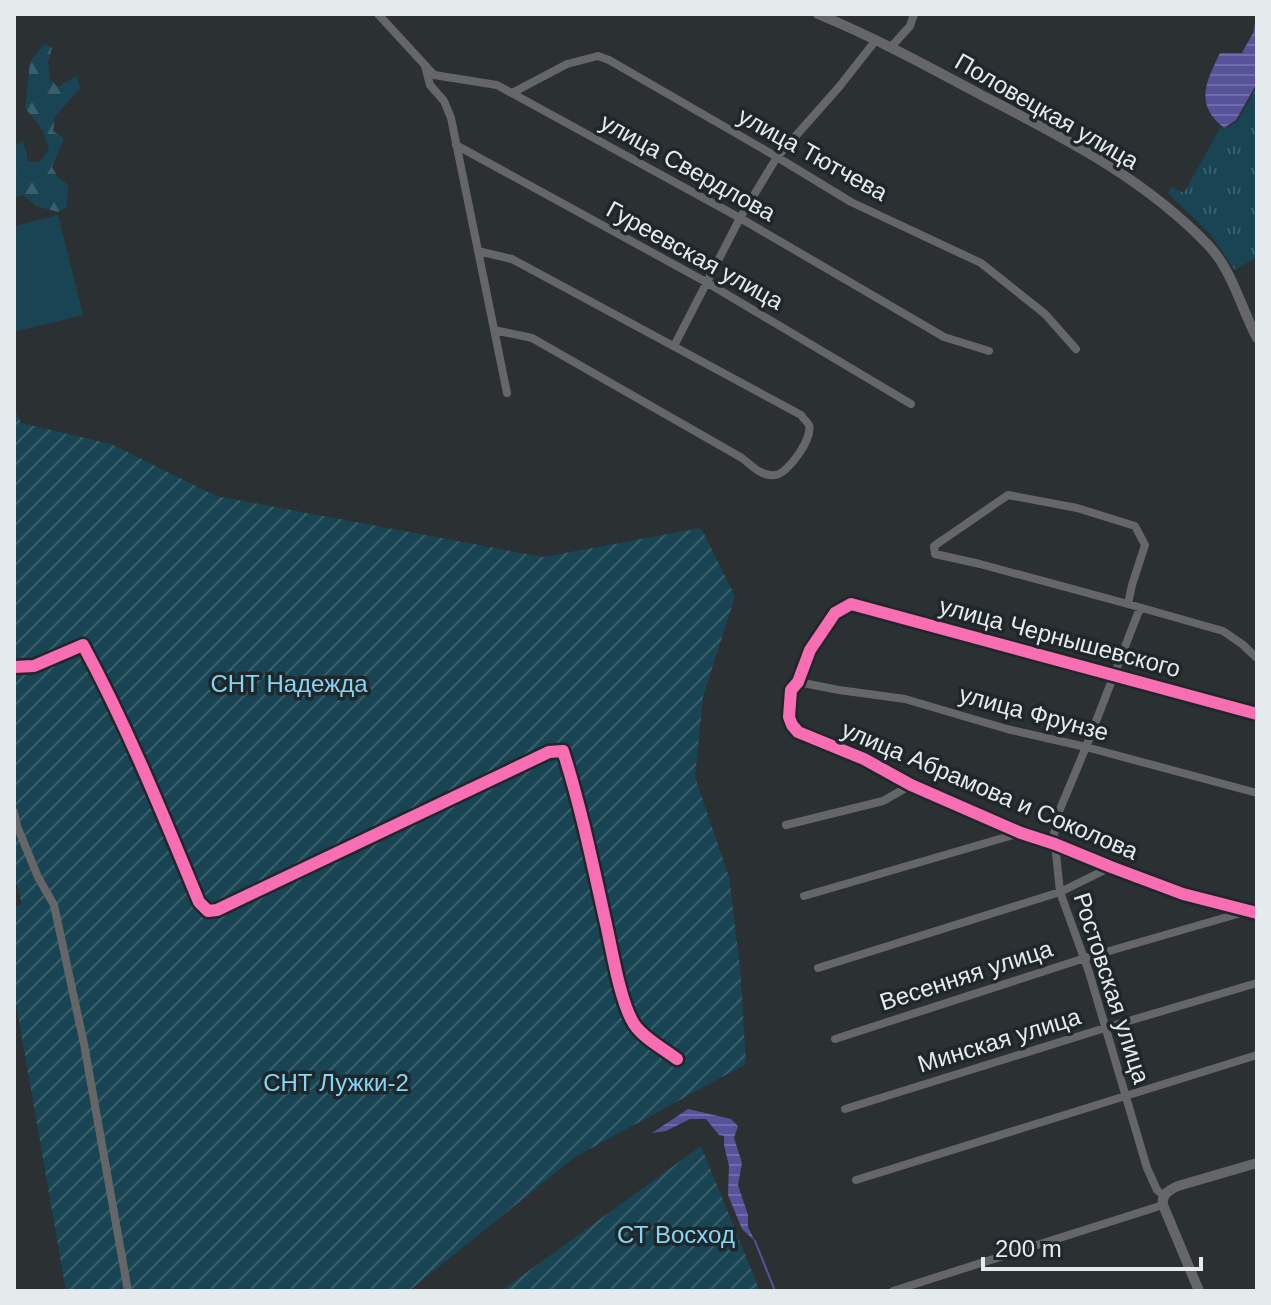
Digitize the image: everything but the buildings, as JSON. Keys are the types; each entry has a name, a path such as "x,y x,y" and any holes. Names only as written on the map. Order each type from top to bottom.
{"street":[{"name":"улица Свердлова","path":"378,14 434,75 497,85 740,218 944,337 989,351"},
{"name":"Половецкая улица","path":"818,14 891,47 1105,162 1167,208 1211,248 1230,278 1257,338"},
{"path":"891,47 910,26 914,14"},
{"path":"674,346 740,218 777,157 876,40"},
{"name":"улица Тютчева","path":"512,93 567,64 598,56 609,60 851,202 981,263 1045,314 1076,349"},
{"path":"425,65 430,85 444,101 451,118 507,393"},
{"name":"Гуреевская улица","path":"456,145 706,282 911,404"},
{"path":"478,251 512,259 801,415 809,425 809,437 785,470 776,475 759,472 742,458 532,338 494,330"},
{"path":"1128,604 1145,545 1141,535 1135,526 1077,508 1008,495 934,546 935,554 1223,631 1257,658"},
{"name":"улица Чернышевского","path":"798,682 818,638 835,613 851,604 1257,714"},
{"name":"Ростовская улица","path":"1140,608 1058,814 1054,834 1060,892 1085,958 1147,1168 1199,1291"},
{"path":"14,667 34,666 83,645 117,711 199,902 208,911 217,910 549,752 563,751 618,978 633,1023 677,1059"},
{"name":"улица Абрамова и Соколова","path":"798,682 791,690 789,717 798,732 864,759 911,785 1021,833 1183,894 1253,912"},
{"name":"улица Фрунзе","path":"798,682 905,699 1007,729 1257,793"},
{"path":"786,825 883,801 911,785"},
{"path":"14,812 38,877 54,905 84,1044 128,1291"},
{"path":"804,896 1021,833"},
{"path":"818,968 1060,892 1111,867"},
{"name":"Весенняя улица","path":"835,1039 1085,958 1253,912"},
{"name":"Минская улица","path":"845,1109 1257,983"},
{"path":"856,1180 1257,1055"},
{"path":"893,1291 1163,1201 1168,1191 1178,1186 1257,1163"}],"green space":[{"path":"44,44 52,48 48,62 50,80 58,87 77,76 80,88 55,117 53,131 64,138 52,167 68,185 67,207 58,212 36,206 23,195 14,197 14,146 23,140 28,161 40,162 49,148 42,129 25,108 30,62"},
{"path":"1257,86 1257,257 1235,270 1211,235 1168,193 1172,187 1184,193 1220,128 1238,121"},
{"path":"58,215 83,315 14,332 14,226"},
{"name":"СНТ Лужки-2","path":"14,407 21,423 111,444 216,496 543,557 701,528 735,596 703,697 695,777 729,877 740,967 746,1064 575,1157 409,1291 66,1291 14,992 14,907 22,905 14,874"},
{"name":"СТ Восход","path":"701,1146 760,1291 501,1291"}],"shaded area":[{"path":"1257,14 1257,83 1236,120 1224,128 1209,110 1207,83 1220,53 1242,53 1253,33"},
{"path":"688,1109 731,1119 738,1126 734,1138 742,1163 738,1185 748,1215 748,1227 755,1241 742,1229 728,1195 729,1166 724,1136 719,1135 706,1119 690,1119 666,1131 652,1133"}],"waterway":[{"path":"755,1241 775,1291"}],"cycle path":[{"path":"1257,714 851,604 835,613 810,650 798,682 791,690 789,717 798,732 864,759 911,785 1021,833 1183,894 1257,913"},
{"path":"14,667 34,666 83,645 130,740 199,902 208,911 217,910 549,752 563,751 629,1014 648,1039 677,1059"}],"park label":[{"name":"СНТ Надежда","path":"289,683"}]}
